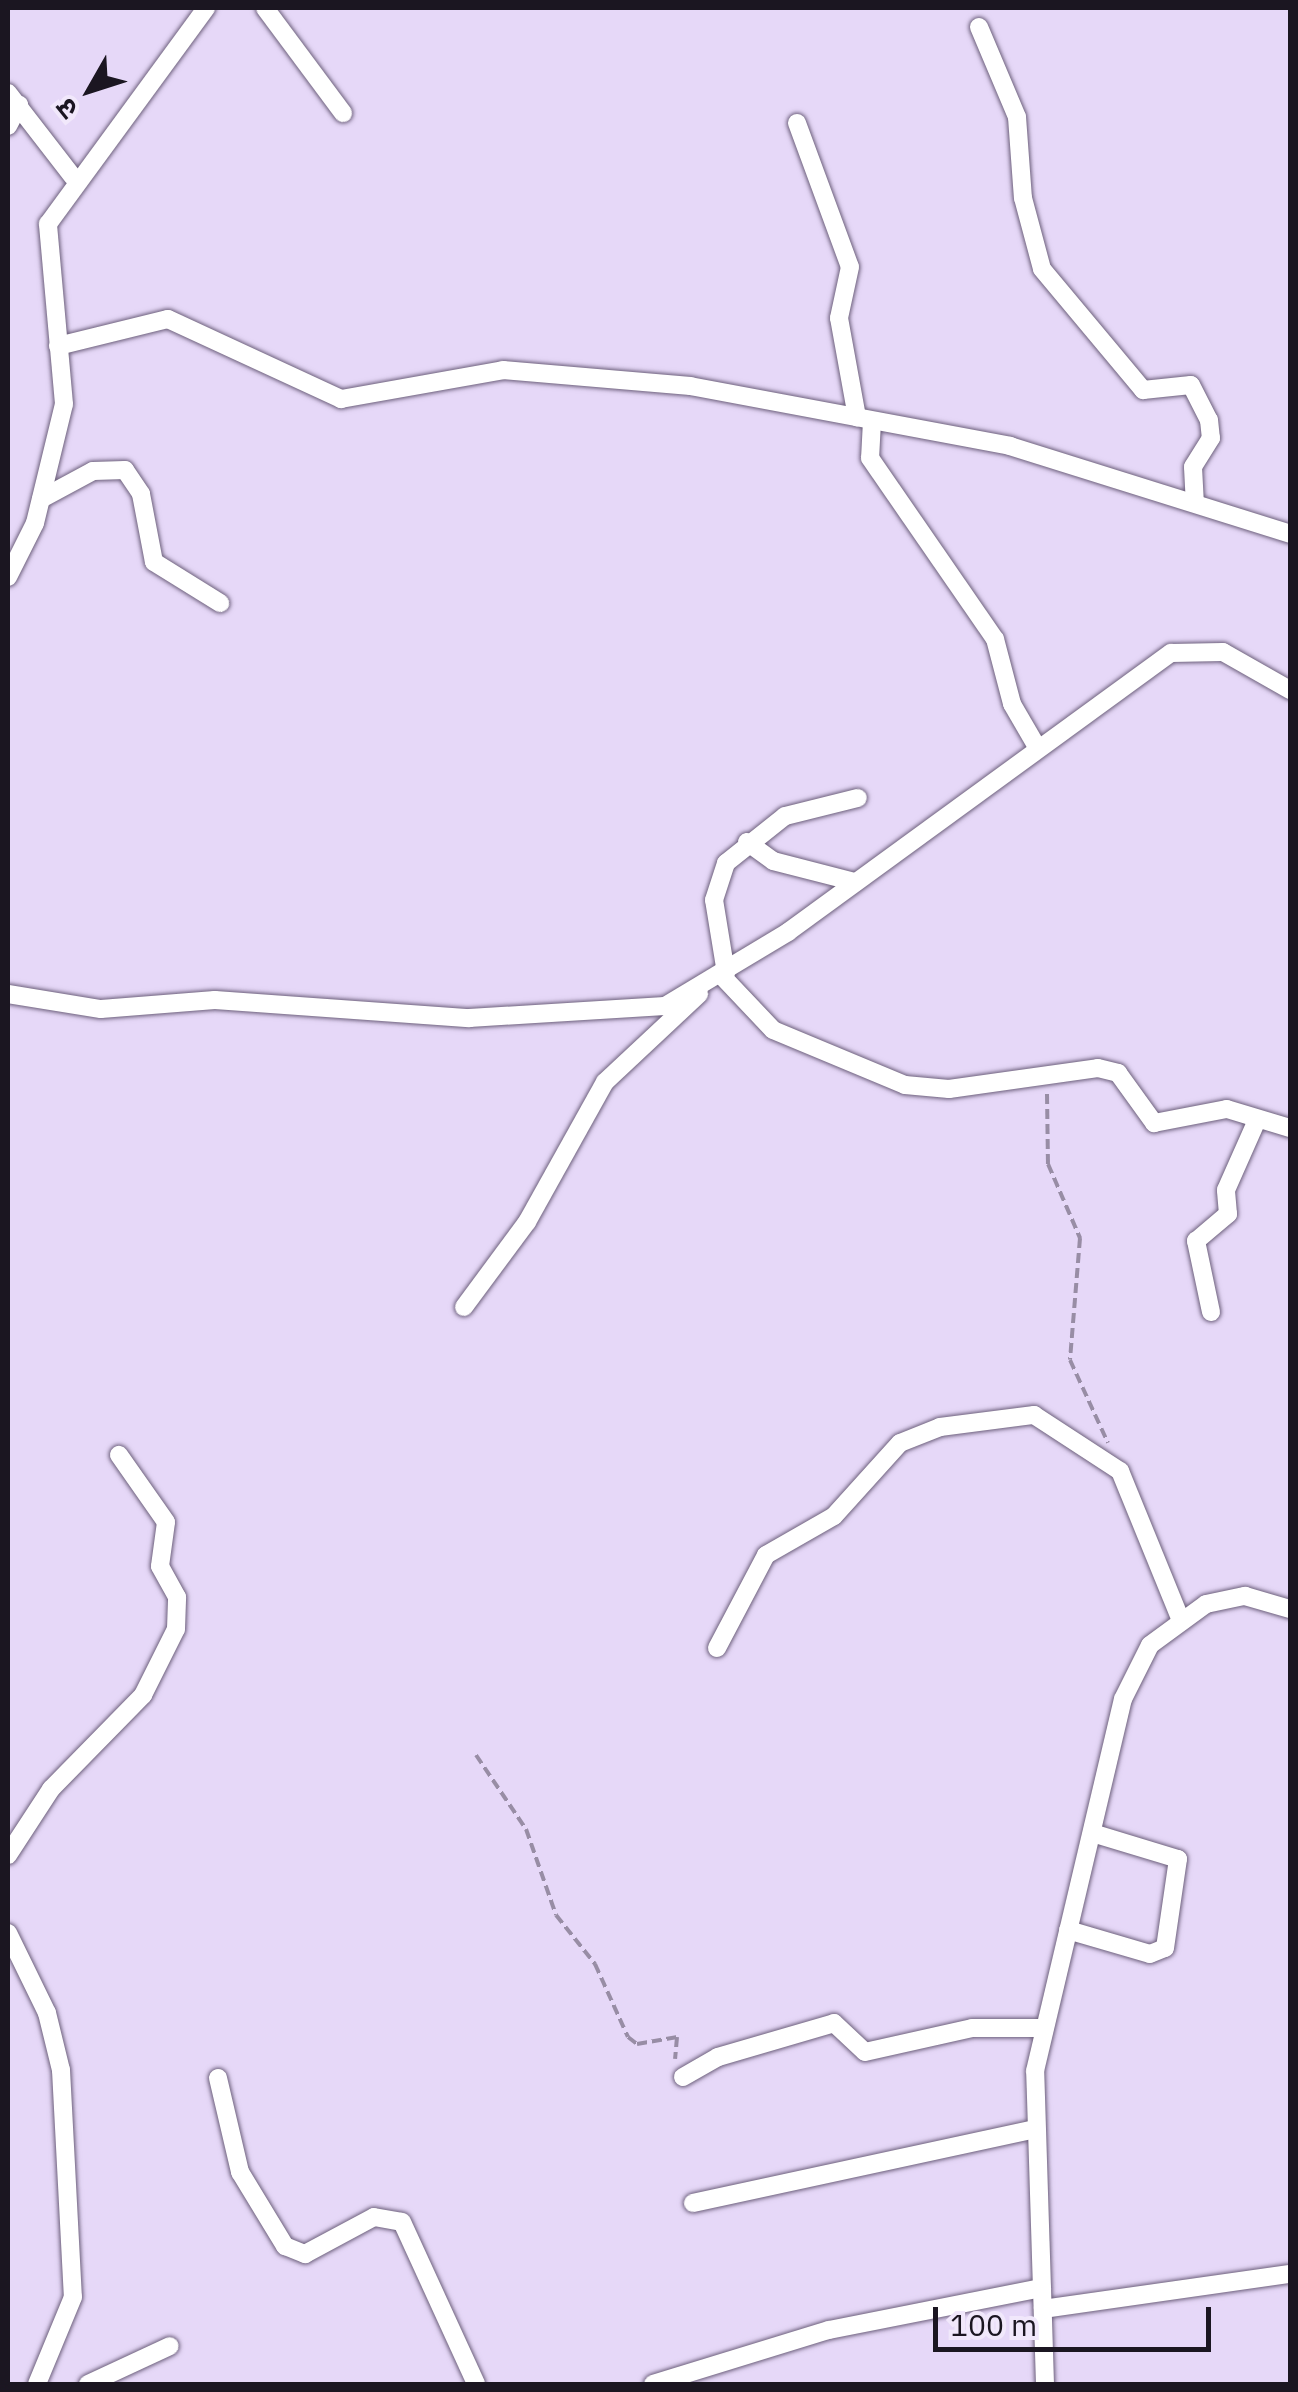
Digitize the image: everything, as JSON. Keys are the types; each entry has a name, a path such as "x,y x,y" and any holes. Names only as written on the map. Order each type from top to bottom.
{"street":[{"path":"8,577 41,499 64,404 48,224 73,177 206,8"},
{"path":"265,8 343,113"},
{"path":"978,27 1018,117 1024,198 1042,269 1143,390 1191,386 1210,420 1212,438 1192,467 1195,501"},
{"path":"13,99 73,177"},
{"path":"8,126 13,99"},
{"path":"797,123 850,267 839,318 865,419 868,448 879,475 995,639 1012,704 1037,748"},
{"path":"58,346 168,319 341,400 545,369 1010,446 1290,534"},
{"path":"41,499 105,467 125,470 141,494 154,562 220,603"},
{"path":"8,994 101,1009 216,1000 469,1018 665,1006 718,978 1037,748 1185,649 1249,660 1290,690"},
{"path":"858,798 799,810 748,842 716,882 718,978 773,1030 905,1085 1110,1070 1154,1123 1216,1109 1290,1128"},
{"path":"748,842 773,861 855,882"},
{"path":"464,1307 528,1222 604,1082 718,978"},
{"path":"1210,1312 1196,1241 1228,1214 1226,1190 1257,1120"},
{"path":"717,1648 766,1555 834,1516 912,1436 1040,1416 1084,1456 1116,1466 1180,1618"},
{"path":"8,1855 51,1789 143,1694 176,1629 177,1597 160,1566 166,1522 120,1455"},
{"path":"1046,2384 1034,2129 1044,2028 1135,1667 1180,1618 1223,1598 1290,1609"},
{"path":"1068,1930 1150,1954 1165,1948 1178,1859 1092,1833"},
{"path":"8,1934 46,2013 61,2070 73,2297 37,2384"},
{"path":"683,2077 718,2057 834,2024 865,2052 972,2028 1044,2028"},
{"path":"218,2078 240,2172 285,2246 304,2254 374,2217 402,2222 476,2384"},
{"path":"694,2204 1034,2129"},
{"path":"1043,2309 1290,2274"},
{"path":"653,2384 829,2330 1042,2288"},
{"path":"88,2384 170,2346"}],"path":[{"path":"1047,1075 1048,1164 1080,1238 1070,1360 1116,1466"},
{"path":"476,1754 526,1830 556,1915 595,1964 632,2042 677,2038 673,2068 683,2077"}]}
